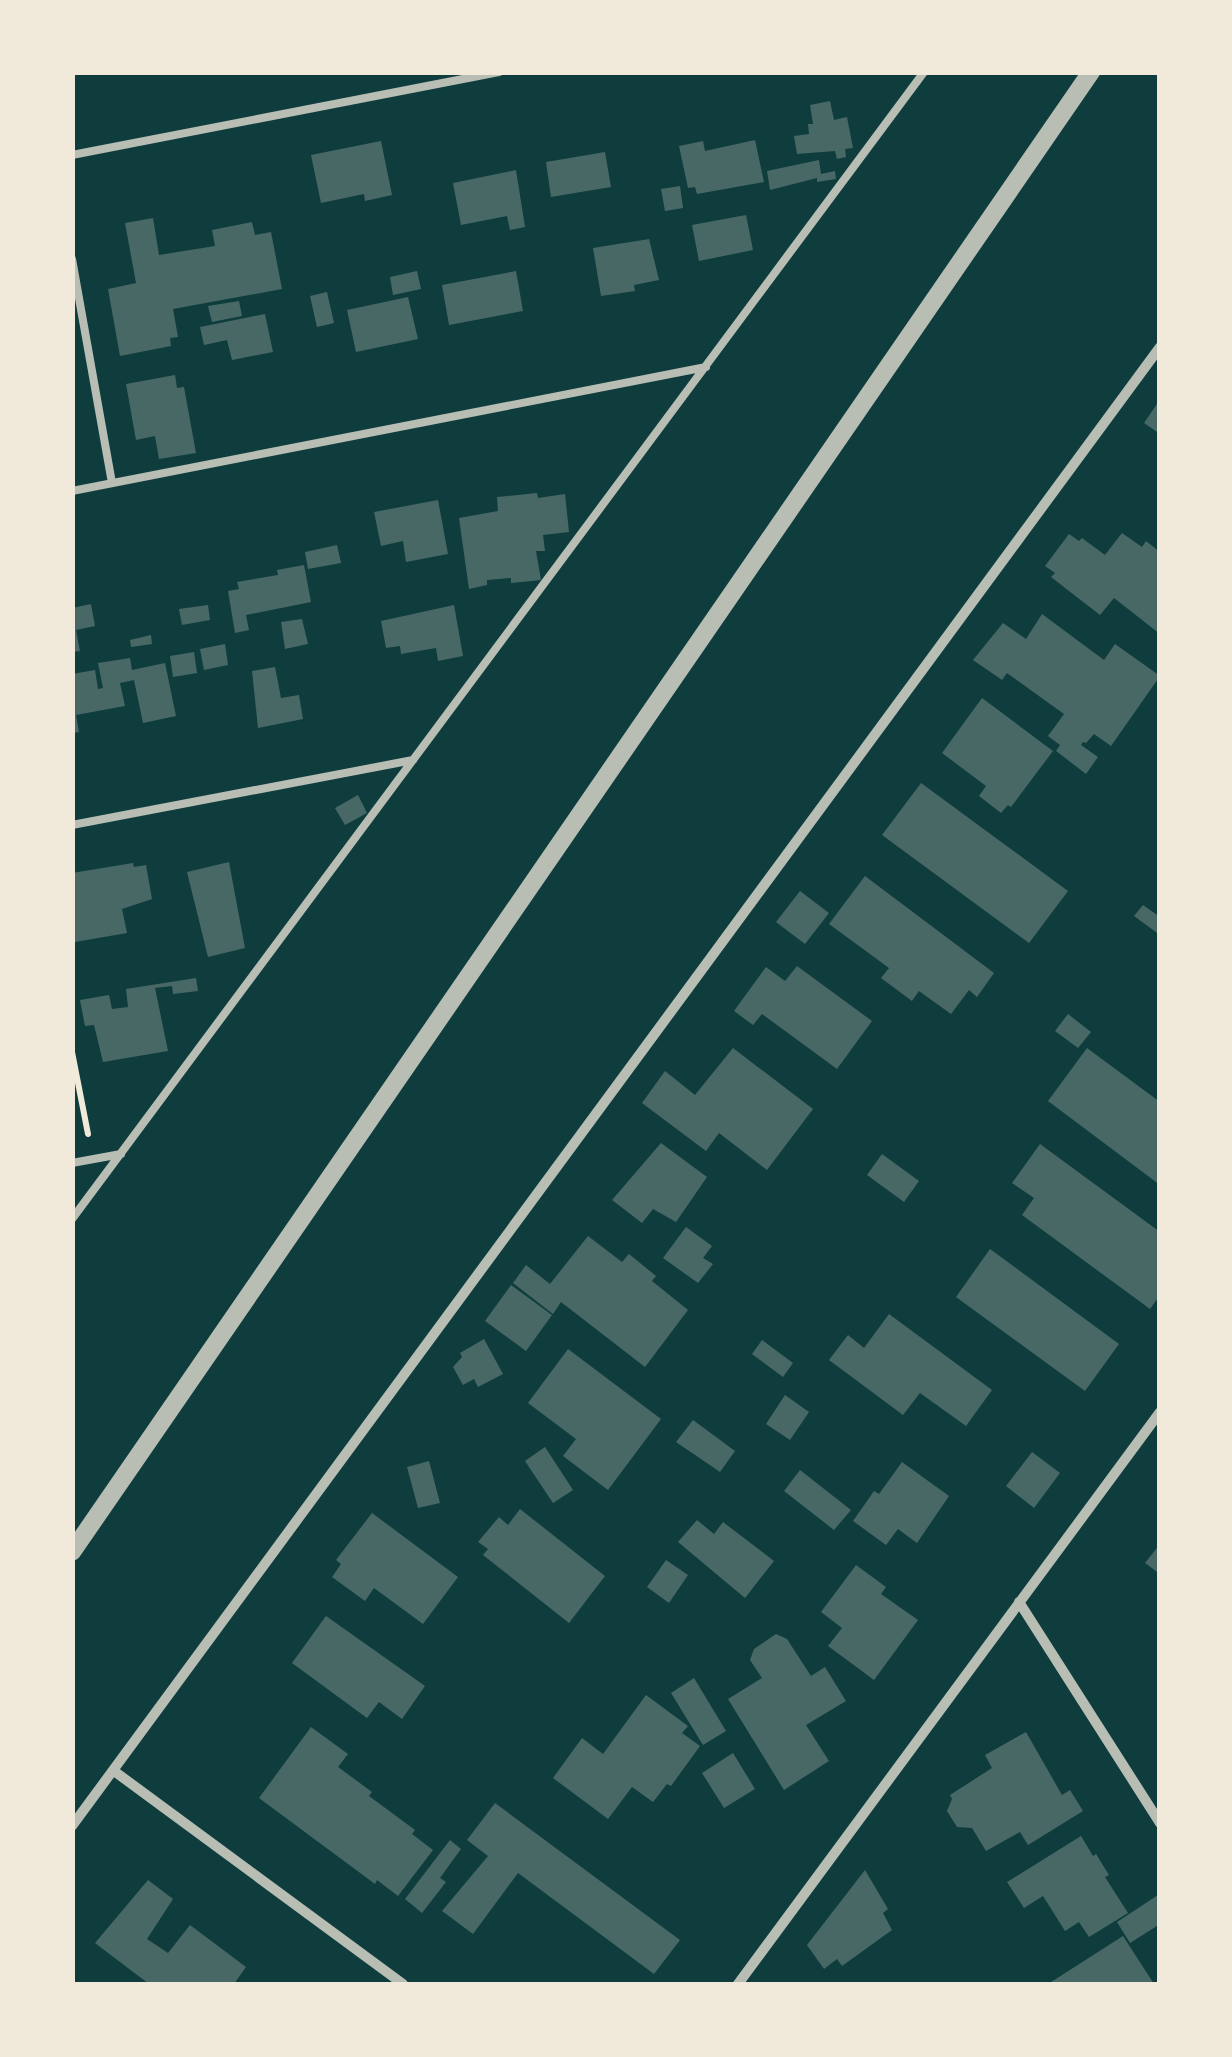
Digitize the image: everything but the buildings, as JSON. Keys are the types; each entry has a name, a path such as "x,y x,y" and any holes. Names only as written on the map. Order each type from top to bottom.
{"street":[{"path":"72,1552 1091,72"},
{"path":"72,1826 1160,346"},
{"path":"738,1984 1160,1412"},
{"path":"1019,1602 1160,1823"},
{"path":"114,1771 403,1984"}],"lane":[{"path":"72,156 498,72"},
{"path":"72,1219 924,72"},
{"path":"72,258 112,483"},
{"path":"72,491 706,367"},
{"path":"72,825 414,760"},
{"path":"72,1163 121,1154"}],"path":[{"path":"72,1052 93,1159"}]}
